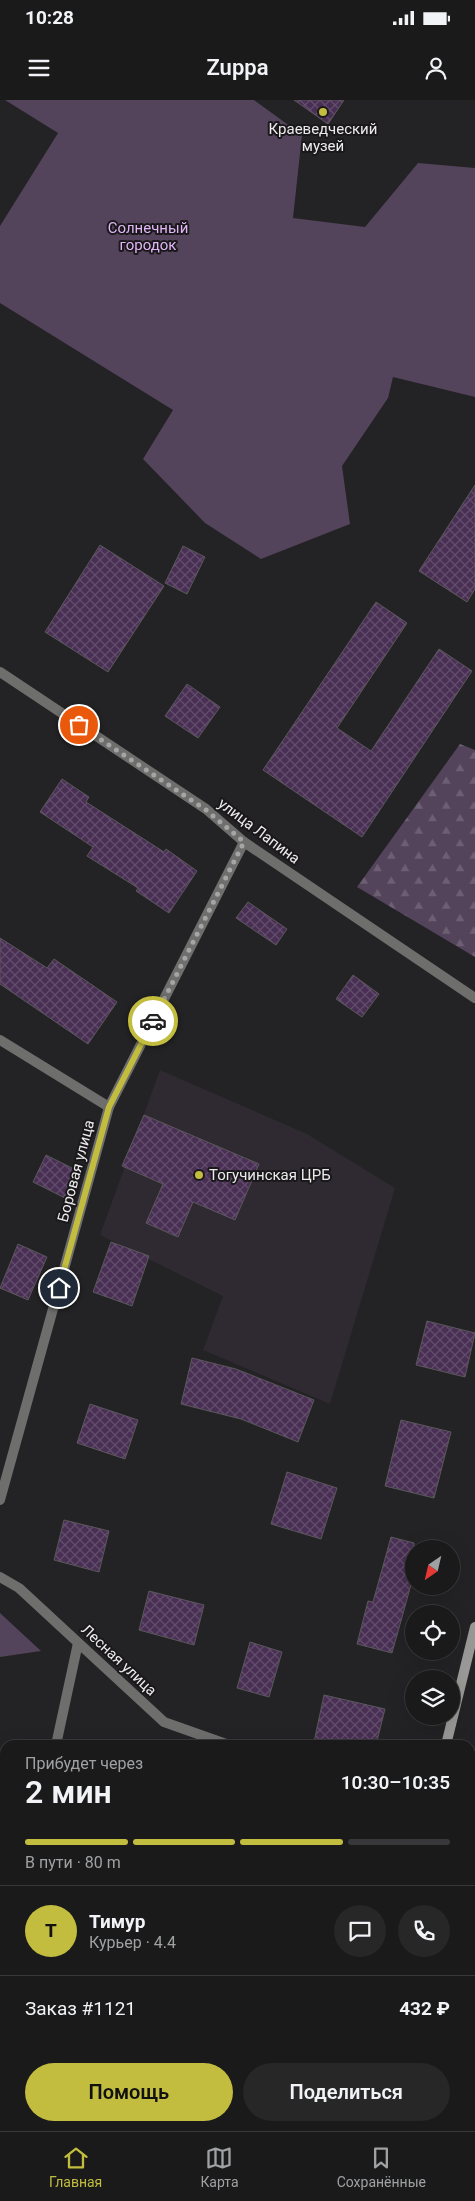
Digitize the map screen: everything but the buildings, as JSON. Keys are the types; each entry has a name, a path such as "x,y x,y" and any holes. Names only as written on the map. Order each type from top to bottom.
{"main road":[{"path":"447,1740 475,1627"}],"street":[{"name":"улица Лапина","path":"0,672 206,810 244,842 475,998"},
{"name":"Боровая улица","path":"0,1500 109,1107 244,842"},
{"path":"0,1040 109,1107"},
{"name":"Лесная улица","path":"0,1577 19,1588 164,1722 215,1740"},
{"path":"57,1740 78,1643"}],"shaded area":[{"path":"160,1070 307,1134 395,1188 330,1404 203,1350 223,1296 100,1235"}],"green space":[{"name":"Солнечный городок","path":"5,100 254,100 302,135 293,218 365,227 418,163 475,168 475,397 393,377 388,398 342,466 350,524 261,559 205,523 143,459 173,410 0,303 0,226 58,133"},
{"path":"460,744 475,750 475,957 357,887"},
{"path":"0,1613 41,1651 0,1657"}],"way so far":[{"path":"79,725 206,810 244,842 153,1021"}],"place":[{"name":"Краеведческий музей","path":"323,112"},
{"name":"Тогучинская ЦРБ","path":"199,1175"}],"route":[{"path":"59,1288 109,1107 153,1021"}]}
